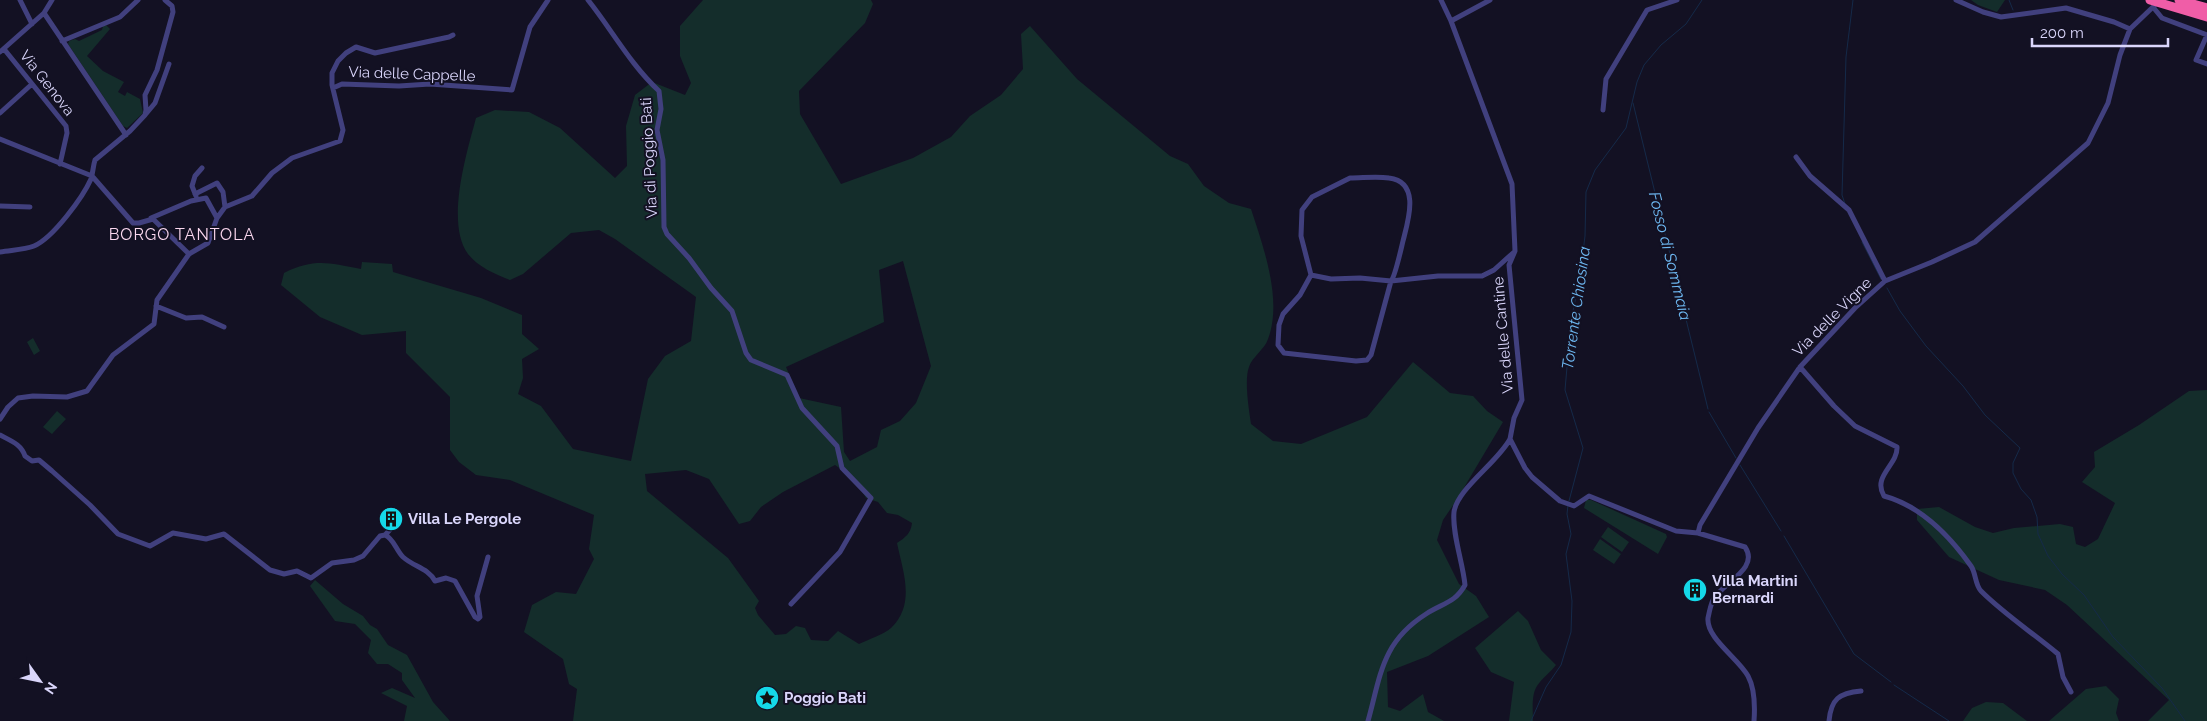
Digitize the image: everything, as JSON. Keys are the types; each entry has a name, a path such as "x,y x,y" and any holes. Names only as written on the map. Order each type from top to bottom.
{"highway":[{"path":"2179,0 2207,8"},
{"path":"2152,4 2207,17"}],"street":[{"path":"20,0 32,24"},
{"path":"2,51 44,13 52,0"},
{"path":"62,41 120,16 138,0"},
{"path":"145,116 145,95 157,70 173,12 172,6 165,0"},
{"name":"Via delle Cappelle","path":"333,88 342,84 399,86 430,84 512,90 530,27 548,0"},
{"name":"Via di Poggio Bati","path":"588,0 644,78 659,91 661,108 657,130 663,160 664,228 690,258 711,288 732,311 746,353 751,360 786,375 802,408 837,446 842,468 871,498 840,552 792,604"},
{"name":"Via delle Cantine","path":"1440,0 1451,21 1512,184 1515,251 1509,265 1522,400 1514,418 1510,439"},
{"path":"1451,21 1490,0"},
{"path":"1603,110 1606,79 1647,10 1678,0"},
{"path":"1956,0 1983,12 2001,17 2066,8 2114,22 2130,29 2152,4 2162,18 2207,35 2196,60 2207,64"},
{"path":"44,13 126,135"},
{"name":"Via delle Vigne","path":"1698,533 1736,464 1800,367 1855,308 1886,281 1975,242 2088,143 2108,104 2120,55 2130,29"},
{"name":"Via delle Cappelle","path":"225,207 252,196 272,173 292,158 340,141 343,130 332,79 334,68 338,61 351,48 356,47 375,53 449,38 453,35"},
{"name":"Via Genova","path":"2,51 66,126 67,133 60,164"},
{"path":"0,252 34,246 47,239 57,229 81,197 92,176 94,160 126,135 155,103 169,64"},
{"path":"0,113 32,84"},
{"path":"0,139 92,176 134,223 139,224 196,197 217,183 222,192 225,207 217,218 208,243 189,254 164,289 156,306 154,324 113,355 87,391 68,397 33,396 18,398 8,407 0,419"},
{"path":"1796,157 1810,176 1849,210 1886,281"},
{"path":"196,197 192,186 195,176 202,168"},
{"path":"1350,178 1390,178 1405,187 1411,205 1408,224 1378,332 1367,360 1284,353 1278,345 1279,325 1283,314 1300,295 1311,275 1300,225 1302,210 1312,197 1350,178"},
{"path":"196,197 206,198 217,218"},
{"path":"0,206 30,207"},
{"path":"151,218 189,254"},
{"name":"Via delle Cantine","path":"1311,275 1331,279 1360,278 1391,282 1438,276 1482,276 1504,262 1515,251"},
{"path":"156,306 186,318 202,318 224,328"},
{"path":"1800,367 1834,406 1855,426 1898,448 1897,453 1882,476 1880,484 1884,496 1904,502 1927,517 1972,568 1979,590 2058,654 2063,677 2071,692"},
{"path":"0,435 20,446 24,450 24,456 32,461 39,460 90,505 118,534 150,546 173,533 206,539 224,534 270,570 281,574 297,570 311,578 332,563 354,560 364,556 380,536 385,535 400,518"},
{"path":"1368,721 1384,660 1394,642 1412,624 1456,598 1462,592 1465,585 1455,523 1456,504 1458,499 1493,462 1510,439 1525,468 1532,477 1566,504 1572,506 1589,496 1676,531 1698,533 1745,546 1750,553 1748,562 1744,570 1727,583 1713,600 1708,625 1715,639 1729,651 1748,676 1755,703 1754,721"},
{"path":"385,535 391,539 402,556 429,572 435,581 446,578 456,581 475,617 478,619 480,617 477,596 488,557"},
{"path":"1830,721 1830,708 1834,700 1851,692 1861,692"}],"green space":[{"path":"703,0 871,0 873,4 865,23 799,91 800,114 841,184 913,158 951,137 970,116 1001,95 1023,69 1021,34 1030,26 1077,79 1170,156 1188,164 1204,186 1229,203 1251,209 1270,273 1273,307 1272,324 1268,339 1251,363 1248,373 1247,395 1251,424 1273,441 1301,444 1367,417 1413,362 1450,393 1473,396 1487,411 1503,422 1443,520 1437,540 1459,584 1476,596 1489,617 1428,656 1387,672 1388,707 1400,711 1423,694 1428,712 1444,721 573,721 577,689 569,684 563,659 524,632 532,605 556,592 576,594 594,559 589,549 594,515 510,480 476,475 459,462 450,450 450,397 406,353 406,331 362,335 320,317 281,285 284,273 304,265 322,263 361,269 362,262 392,264 393,272 481,298 522,315 522,334 539,349 522,359 523,378 518,394 541,406 573,449 631,461 648,379 665,356 691,341 696,297 615,239 599,230 571,233 523,274 510,280 493,273 472,259 461,241 458,224 460,187 476,118 495,110 529,112 560,128 615,178 627,166 626,126 635,95 652,82 685,95 691,83 680,56 680,26","holes":["903,261 931,366 916,403 900,421 881,430 877,447 850,461 844,452 841,407 799,398 786,367 884,322 879,270","835,465 854,478 866,498 878,502 887,513 898,515 912,523 907,535 897,543 906,587 903,609 899,619 888,630 859,644 838,631 828,641 811,640 805,628 796,626 786,634 775,635 758,615 755,608 759,601 728,558 647,491 645,474 686,470 709,479 739,524 750,521 761,507 783,492"]},
{"path":"1971,0 2005,0 1997,12 1978,5"},
{"path":"106,25 110,29 87,56 103,71 124,82 118,92 125,96 127,92 140,99 143,113 127,128 123,126 68,44 69,41 75,39 79,41 102,30 103,26"},
{"path":"33,338 40,351 34,355 27,342"},
{"path":"2207,390 2207,721 2148,721 2169,700 2067,605 2045,590 1999,580 1949,557 1917,520 1917,509 1939,507 1975,527 1993,533 2014,528 2060,524 2073,527 2076,544 2085,547 2098,539 2115,503 2082,482 2095,467 2094,452 2139,425 2189,391"},
{"path":"57,411 66,419 52,434 43,427"},
{"path":"1586,500 1591,500 1666,534 1667,537 1658,554 1584,508"},
{"path":"1608,527 1629,542 1622,552 1601,537"},
{"path":"1600,539 1621,554 1614,564 1593,550"},
{"path":"315,580 343,604 363,616 370,625 377,629 388,645 407,655 433,702 450,721 404,721 407,706 381,693 392,688 415,698 402,680 402,673 388,664 377,664 368,653 371,640 355,624 335,621 310,586"},
{"path":"1518,611 1528,621 1541,650 1556,665 1541,680 1535,690 1533,721 1509,721 1514,682 1491,672 1475,648"},
{"path":"2106,686 2119,699 2116,713 2119,721 2049,721 2086,689"},
{"path":"1986,702 2003,703 2027,721 1963,721 1972,708"}],"waterway":[{"name":"Torrente Chiosina","path":"1569,501 1583,448 1565,390 1571,321 1580,277 1585,236 1586,192 1595,170 1626,128 1637,82 1644,65 1661,45 1686,24 1702,0"},
{"path":"1845,204 1842,195 1846,57 1853,0"},
{"path":"2009,0 2013,10"},
{"name":"Fosso di Sommaia","path":"1633,103 1708,409"},
{"path":"1862,242 1881,279"},
{"path":"1887,288 1900,311 1926,346 1963,386 1985,415 2020,448 2013,463 2013,473 2021,489 2031,500 2037,517 2038,534 2048,556 2062,574 2084,595 2113,637 2162,688 2185,721"},
{"name":"Fosso di Sommaia","path":"1709,412 1736,458"},
{"name":"Fosso di Sommaia","path":"1740,465 1781,531"},
{"name":"Torrente Chiosina","path":"1531,721 1546,687 1561,665 1571,632 1572,601 1566,554 1571,534 1567,514 1568,505"},
{"name":"Fosso di Sommaia","path":"1784,536 1854,654 1891,682"},
{"name":"Fosso di Sommaia","path":"1894,685 1949,721"}],"place":[{"name":"Villa Le Pergole","path":"391,519"},
{"name":"Villa Martini Bernardi","path":"1695,590"},
{"name":"Poggio Bati","path":"767,698"}],"district":[{"name":"BORGO TANTOLA","path":"182,234"}]}
